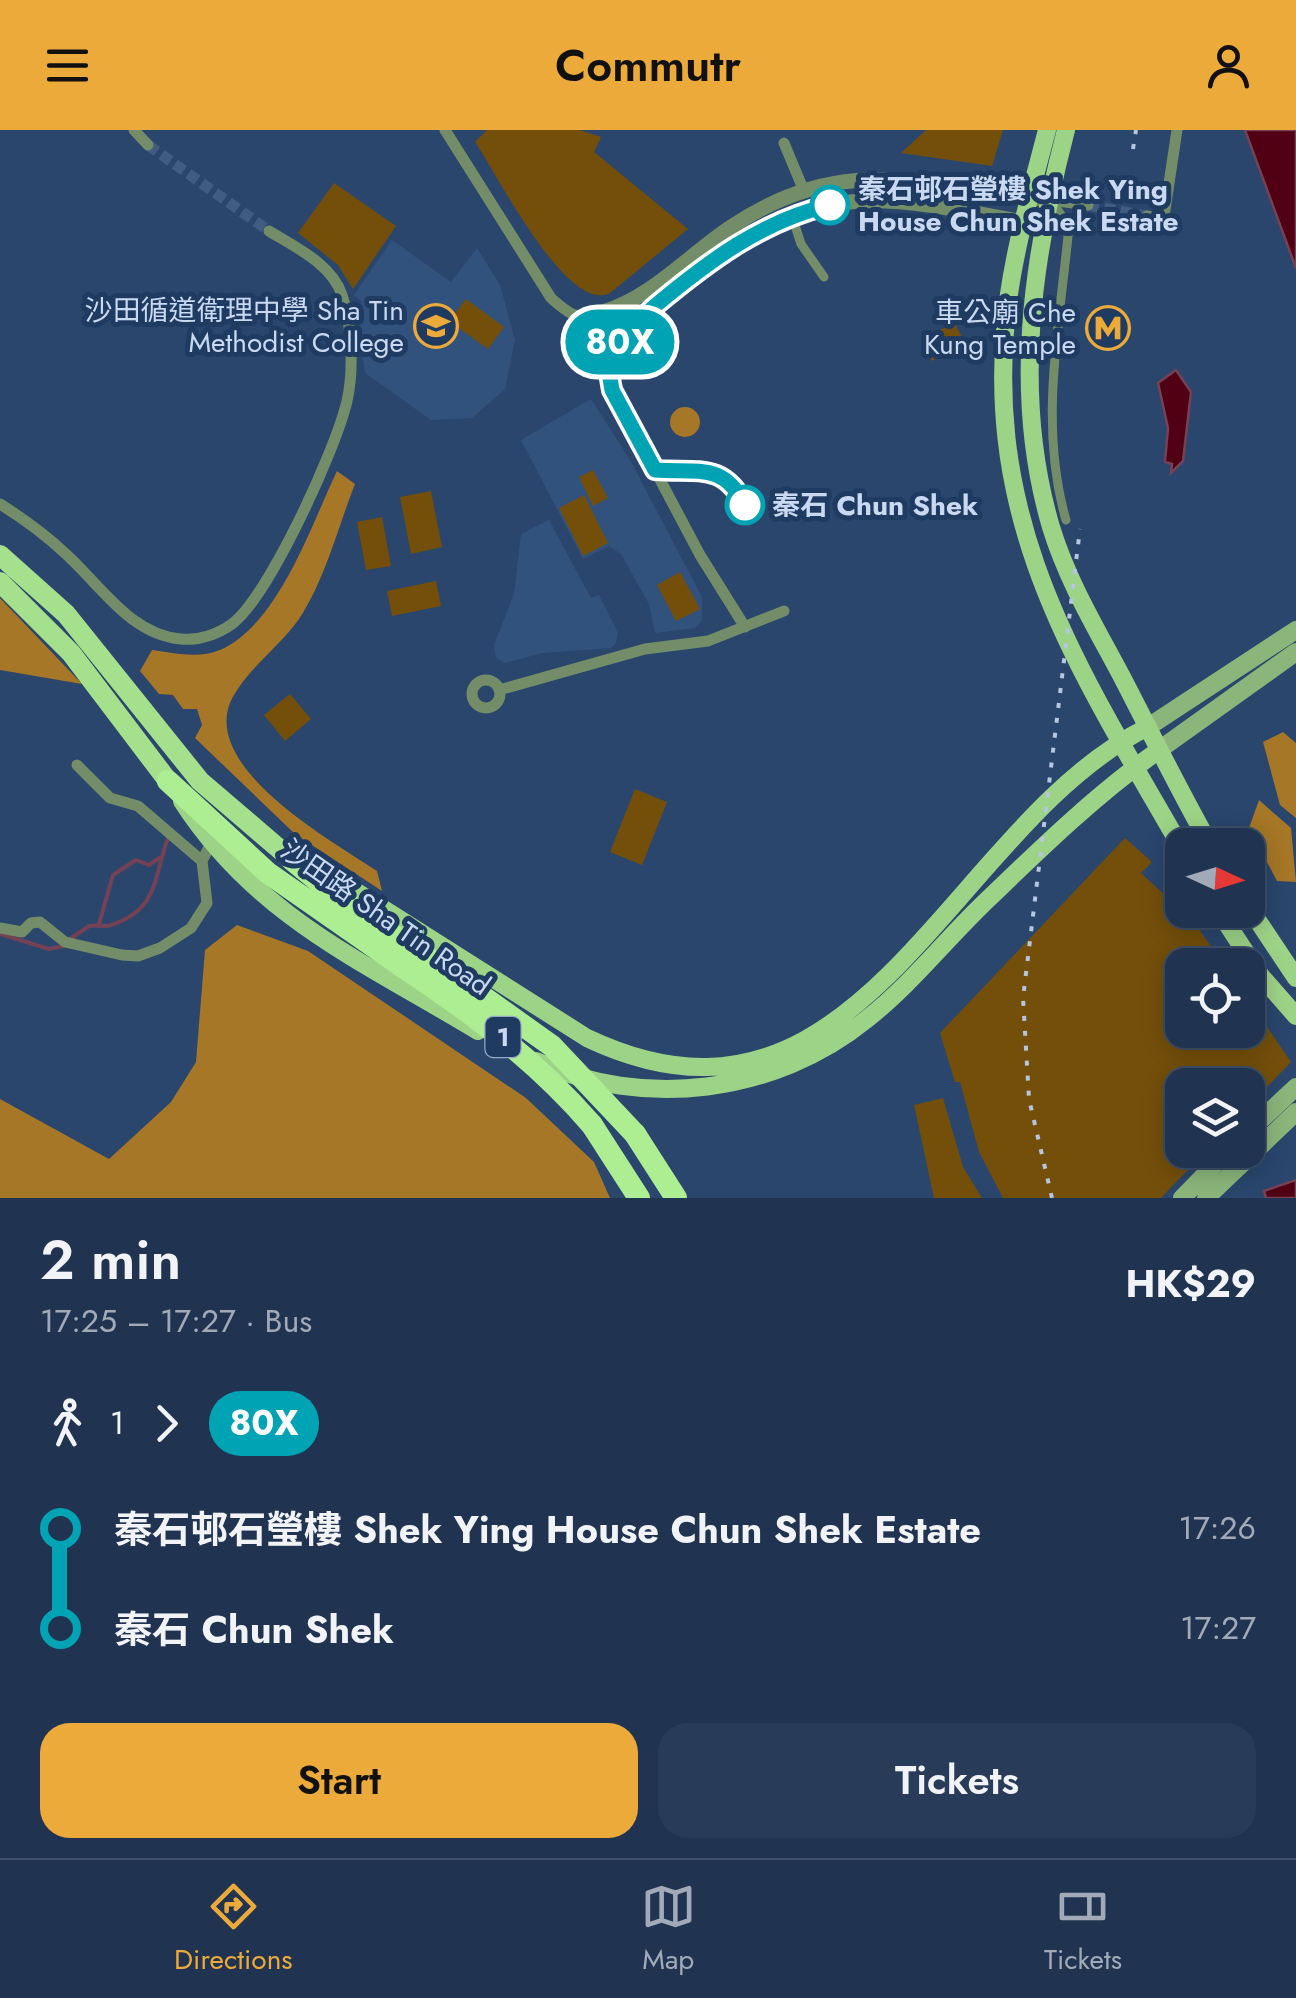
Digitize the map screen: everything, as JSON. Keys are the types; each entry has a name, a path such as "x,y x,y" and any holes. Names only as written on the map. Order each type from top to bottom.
{"highway":[{"name":"1","path":"0,555 66,614 200,780 291,859"},
{"name":"1","path":"0,582 71,652 168,781"},
{"name":"沙田路 Sha Tin Road","path":"168,781 268,873 503,1037 554,1082 592,1125 639,1198"},
{"name":"沙田路 Sha Tin Road","path":"291,859 340,900 552,1046 635,1134 676,1198"}],"main road":[{"path":"1047,130 1009,294 1003,380 1012,483 1057,626 1170,828"},
{"path":"1066,130 1044,226 1029,330 1052,461 1065,568 1201,828"},
{"path":"291,859 349,888 587,1038 621,1054 674,1067 734,1065 808,1039 873,993 1022,824 1120,740 1296,630"},
{"path":"168,781 206,852 302,926 506,1048 572,1078 667,1090 724,1084 774,1071 852,1031 1135,766 1296,652"},
{"path":"1230,928 1261,976 1296,1016"},
{"path":"1263,928 1296,978"},
{"path":"1265,1116 1296,1087"},
{"path":"1182,1198 1213,1190 1296,1112"}],"street":[{"path":"134,130 148,145"},
{"path":"445,130 551,298 578,317 596,315 642,294 743,220 804,191 856,179 891,177 1088,206"},
{"path":"1147,216 1161,219 1165,210 1177,130"},
{"path":"784,143 804,191"},
{"path":"1050,200 1069,226 1054,339 1052,461 1066,520"},
{"path":"596,315 586,338 594,348 605,350 722,254 792,216 830,205 892,202 1044,226"},
{"path":"792,216 801,244 824,278"},
{"path":"0,504 67,554 126,614 156,632 200,638 231,624 246,610 273,568 330,450 350,377 344,306 335,280 320,264 269,230"},
{"path":"596,315 621,321 622,339"},
{"path":"605,350 612,390 708,570 745,627"},
{"path":"500,690 645,649 708,640 784,612"},
{"path":"0,928 22,932 31,923 40,922 66,942 138,956 178,938 201,915 208,891 206,852 138,806 110,798 77,765"}],"shaded area":[{"path":"487,130 580,130 601,137 594,152 688,229 610,293 593,294 574,283 534,237 475,142"},
{"path":"926,130 1003,130 992,166 901,153"},
{"path":"1245,130 1296,130 1296,268"},
{"path":"334,183 396,226 353,289 338,265 298,233"},
{"name":"沙田循道衛理中學 Sha Tin Methodist College","path":"392,240 451,282 477,248 500,285 515,340 505,389 472,418 431,420 365,373 356,311 362,302 354,295"},
{"path":"466,299 504,327 488,349 449,321"},
{"path":"954,322 965,343 932,361 921,341"},
{"path":"1176,370 1191,392 1183,461 1171,473 1172,464 1165,462 1168,428 1158,383"},
{"path":"591,399 630,460 702,597 702,620 695,628 655,633 649,604 621,554 609,546 583,559 521,440"},
{"path":"685,407 696,411 700,422 696,433 685,437 674,433 670,422 674,411"},
{"path":"593,470 608,498 593,506 579,477"},
{"path":"337,471 355,484 316,588 299,619 234,695 227,721 233,747 249,773 301,820 377,871 382,891 295,834 195,738 202,725 197,709 183,709 173,695 159,694 140,671 152,650 212,653 241,637 260,619 291,571"},
{"path":"431,491 442,547 411,554 400,497"},
{"path":"584,495 608,543 583,556 559,508"},
{"path":"382,517 391,566 366,570 357,522"},
{"path":"549,520 591,598 599,595 618,633 616,643 611,648 542,653 505,663 496,658 494,645 514,594 521,534"},
{"path":"680,572 700,609 676,621 657,585"},
{"path":"436,581 441,606 392,616 387,591"},
{"path":"0,598 82,684 0,670"},
{"path":"290,694 311,719 285,741 264,715"},
{"path":"1283,732 1296,743 1296,818 1280,805 1263,742"},
{"path":"635,789 667,802 642,865 610,852"},
{"path":"1259,800 1291,828 1296,882 1277,881 1265,858 1265,828 1249,828"},
{"path":"1125,838 1152,862 1141,873 1165,895 1165,928 1198,928 1212,948 1165,948 1165,1048 1265,1048 1265,1024 1291,1062 1265,1089 1265,1068 1165,1068 1165,1168 1190,1168 1161,1198 1003,1198 979,1152 960,1082 955,1082 940,1033"},
{"path":"237,925 308,951 526,1098 594,1162 610,1198 0,1198 0,1099 109,1159 171,1102 196,1062 205,950"},
{"path":"943,1098 963,1167 982,1198 934,1198 914,1105"},
{"path":"1296,1180 1296,1198 1266,1198 1264,1191"}],"waterway":[{"path":"70,939 89,926 109,926 138,910 152,891 168,838"},
{"path":"99,924 113,875 136,860 149,865 159,858"},
{"path":"0,934 49,949 63,946"}],"tunnel":[{"path":"148,145 269,231"},
{"path":"1088,205 1147,216"}],"railway":[{"path":"1133,149 1136,130"},
{"path":"1052,1198 1029,1099 1023,998 1080,529"}],"bus line":[{"name":"80X","path":"745,505 734,485 716,474 655,470 612,390 605,350 615,348 652,308 735,244 805,211 830,205"}],"place":[{"name":"秦石邨石瑩樓 Shek Ying House Chun Shek Estate","path":"830,205"},
{"name":"沙田循道衛理中學 Sha Tin Methodist College","path":"436,326"},
{"name":"車公廟 Che Kung Temple","path":"1108,328"},
{"name":"秦石 Chun Shek","path":"745,505"}]}
